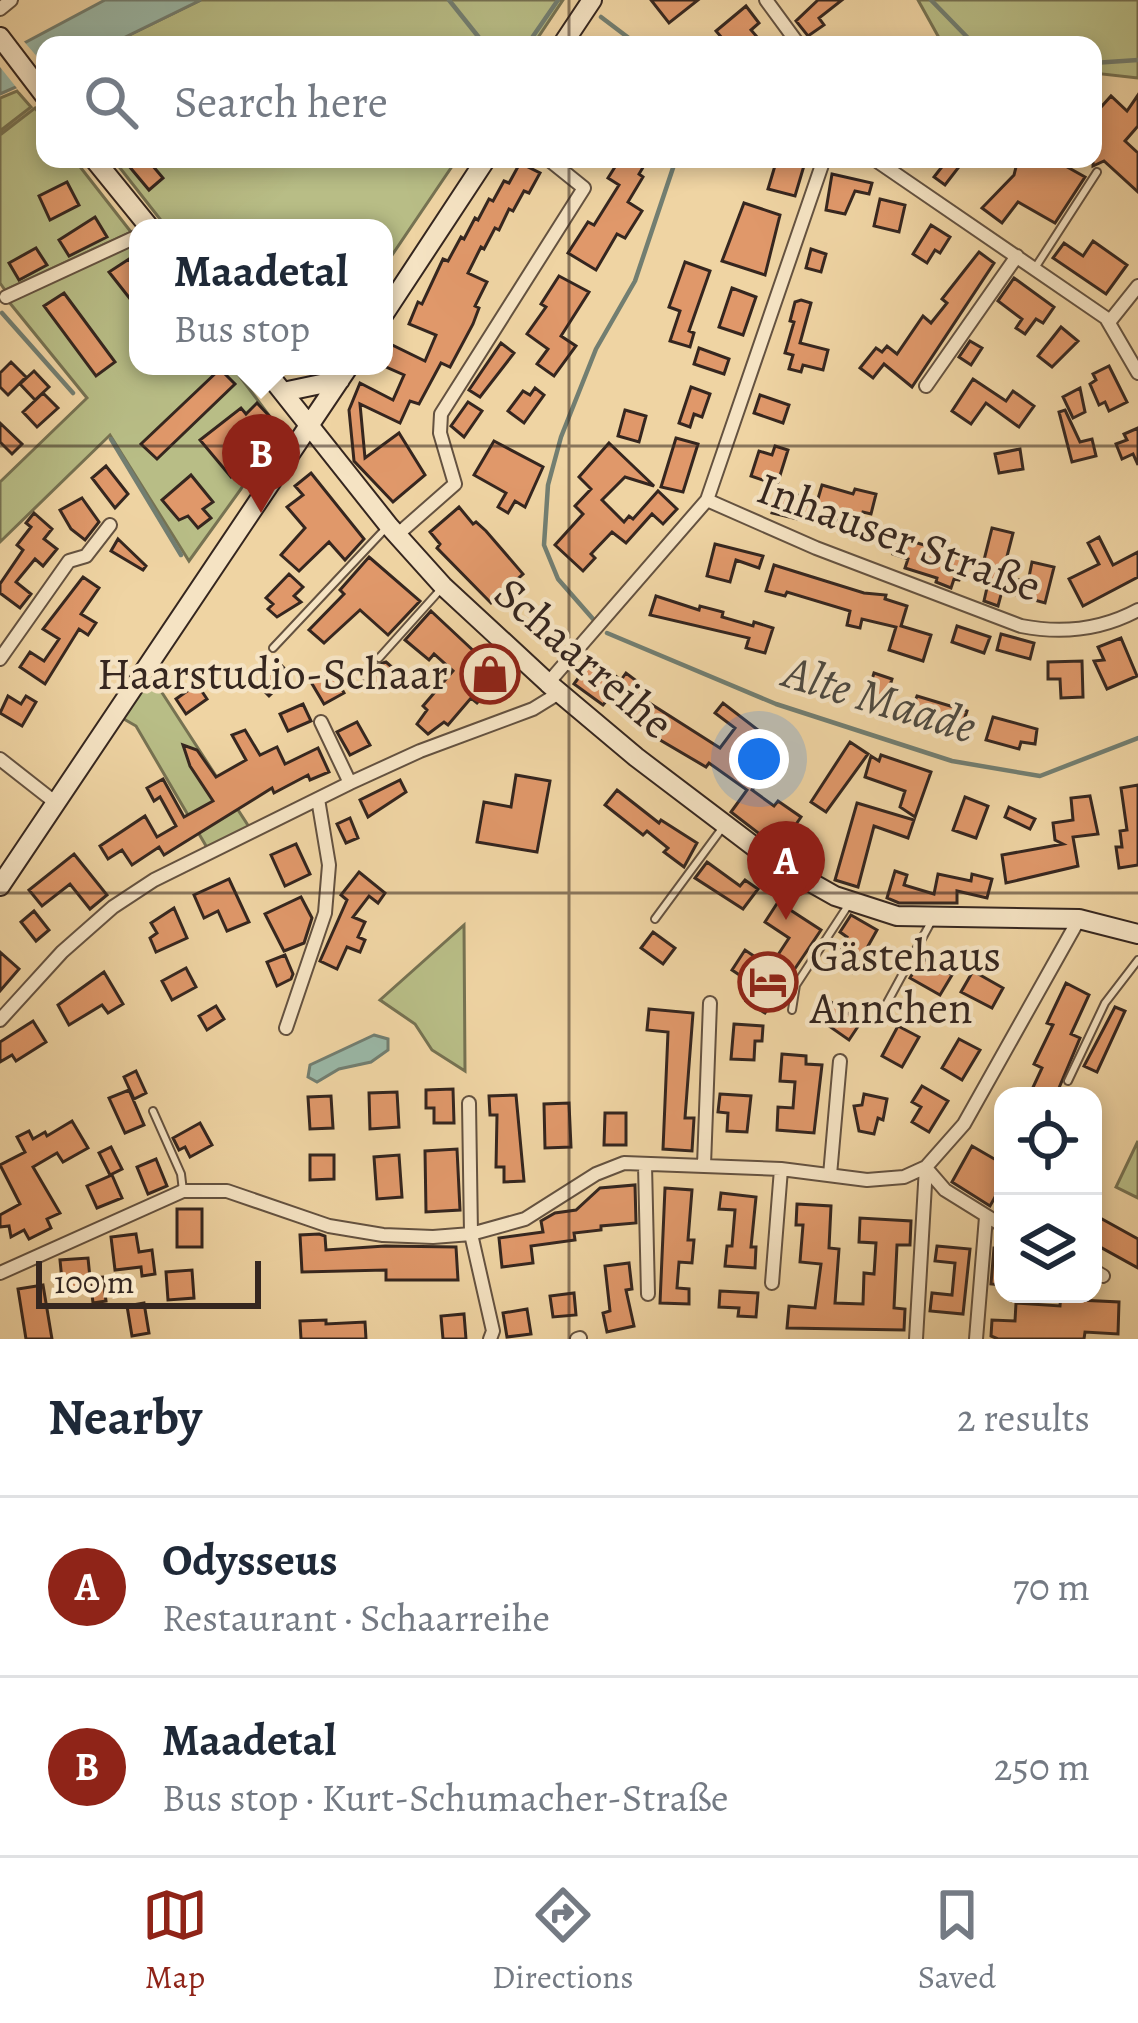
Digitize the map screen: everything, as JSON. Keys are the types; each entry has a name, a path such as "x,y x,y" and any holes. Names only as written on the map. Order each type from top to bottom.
{"main road":[{"path":"568,36 592,0"},
{"path":"2,39 36,84"},
{"path":"101,168 142,219"},
{"path":"393,300 480,168"},
{"name":"Schaarreihe","path":"269,375 443,586 554,688 723,826 812,884 897,916 1079,919 1138,934"},
{"path":"283,392 338,375"},
{"path":"0,886 343,375"}],"street":[{"path":"0,9 10,0"},
{"path":"766,0 792,36"},
{"path":"393,530 455,484 440,434 441,414 584,188 559,168"},
{"path":"0,1020 62,952 113,907 172,870 350,783 533,709 554,688 706,500 821,168"},
{"path":"894,168 1109,321 1138,374"},
{"path":"6,297 129,240"},
{"path":"926,386 1017,256"},
{"path":"1109,321 1138,286"},
{"name":"Inhauser Straße","path":"706,500 816,548 1021,626 1092,628 1138,610"},
{"path":"0,659 69,561 86,556 110,525"},
{"path":"321,722 350,783"},
{"path":"0,759 56,803"},
{"path":"286,1028 325,913 329,866 318,799"},
{"path":"0,1273 182,1191 227,1191 329,1226 383,1235 471,1234 525,1219 596,1174 624,1163 781,1169 867,1180 904,1178 926,1167 964,1124 1079,919"},
{"path":"704,1165 710,1003"},
{"path":"830,1175 840,1061"},
{"path":"469,1103 471,1234 493,1331 490,1339"},
{"path":"645,1165 648,1294"},
{"path":"926,1167 945,1190 994,1221"},
{"path":"916,1339 926,1167"},
{"path":"772,1283 781,1169"},
{"path":"976,1339 986,1217"}],"lane":[{"path":"1035,268 1097,172"},
{"path":"273,648 393,530"},
{"path":"379,658 443,586"},
{"path":"655,919 723,826"},
{"path":"791,1010 796,985 850,902"},
{"path":"881,1014 934,917"},
{"path":"1068,1082 1105,1003 1138,959"},
{"path":"153,1111 181,1174 182,1191"}],"green space":[{"path":"201,0 563,0 539,36 127,36"},
{"path":"918,0 1138,0 1138,78 1102,74 1102,36 938,36"},
{"path":"17,91 31,107 0,131 0,98"},
{"path":"35,108 36,168 81,168 129,233 5,290 0,283 0,135"},
{"path":"120,168 451,168 393,254 393,219 160,219"},
{"path":"129,245 129,375 239,375 277,426 241,489 189,561 110,435 0,542 0,482 87,398 9,302"},
{"path":"142,677 159,688 251,830 209,851 136,726 117,715"},
{"path":"464,925 465,1071 432,1050 415,1024 380,1000"},
{"path":"1138,1141 1138,1198 1116,1187"}],"shaded area":[{"path":"105,0 201,0 127,36 38,36"},
{"path":"36,37 36,78 0,94 0,56"},
{"path":"374,1035 388,1039 388,1050 371,1062 339,1069 317,1082 308,1077 310,1065"}],"pier":[{"path":"21,38 36,56 36,85 20,92 0,67 0,49"}],"building":[{"path":"651,0 698,0 669,23"},
{"path":"818,0 842,0 819,18 824,25 808,36 796,21"},
{"path":"746,6 759,23 751,30 756,36 720,36 716,31"},
{"path":"1138,95 1138,126 1125,141 1138,153 1138,192 1102,162 1102,106 1111,96 1127,111"},
{"path":"131,168 155,168 163,178 149,190"},
{"path":"517,168 540,173 529,193 524,191 499,230 495,228 484,249 481,247 468,273 487,282 475,306 479,308 473,324 450,367 441,363 419,404 410,401 400,423 360,404 365,458 399,433 425,475 393,502 354,461 349,410 360,383 393,400 404,375 393,370 393,345 425,361 436,335 409,324 418,302 422,304 443,259 448,261 504,181 509,183"},
{"path":"614,168 643,168 639,174 643,177 628,202 642,211 625,238 617,234 596,270 568,253 588,222 594,225 619,185 608,178"},
{"path":"774,168 803,168 795,196 768,189"},
{"path":"941,168 958,168 945,185 934,177"},
{"path":"1016,168 1069,168 1085,177 1055,223 1018,202 1002,223 982,208"},
{"path":"832,174 872,183 869,194 855,191 845,214 826,210"},
{"path":"67,182 79,205 50,220 39,196"},
{"path":"880,199 905,205 899,232 874,226"},
{"path":"744,203 780,215 765,275 722,261"},
{"path":"95,217 107,237 69,256 59,240"},
{"path":"931,225 950,237 927,263 913,254"},
{"path":"1093,241 1127,265 1106,294 1053,258 1064,243 1083,256"},
{"path":"36,248 47,265 19,280 9,263"},
{"path":"811,249 826,254 821,272 806,268"},
{"path":"979,252 994,263 912,387 884,364 873,378 860,368 876,348 882,352 887,346 897,354 923,316 931,323 947,303 942,299"},
{"path":"129,259 129,298 109,272"},
{"path":"685,262 710,271 689,331 694,333 690,347 670,341 680,311 669,307"},
{"path":"559,276 589,292 561,336 576,346 554,376 537,364 548,349 527,334"},
{"path":"1014,278 1054,307 1043,323 1036,319 1025,334 1016,328 1022,319 998,301"},
{"path":"732,288 756,297 743,335 719,327"},
{"path":"64,293 115,362 96,376 44,306"},
{"path":"795,302 811,303 800,343 828,350 823,370 803,365 801,372 789,369 793,355 785,353 794,322 790,321"},
{"path":"1061,327 1078,341 1052,367 1038,356"},
{"path":"970,341 982,348 971,365 959,357"},
{"path":"501,343 514,353 480,397 469,390"},
{"path":"699,348 729,359 724,374 694,364"},
{"path":"11,362 26,377 8,395 0,387 0,373"},
{"path":"1109,366 1127,402 1109,411 1105,402 1099,405 1090,384 1096,380 1093,374"},
{"path":"34,371 49,387 35,400 20,384"},
{"path":"214,375 226,375 235,384 157,459 141,444"},
{"path":"973,379 1006,401 1013,391 1034,406 1019,427 986,403 971,424 952,411"},
{"path":"691,387 710,394 702,417 694,414 690,427 679,423"},
{"path":"535,388 544,395 524,423 508,411 523,391 530,395"},
{"path":"1080,388 1085,412 1073,418 1063,397"},
{"path":"43,393 58,408 37,427 23,412"},
{"path":"760,395 789,405 783,423 754,413"},
{"path":"468,402 482,411 464,437 451,426"},
{"path":"257,403 275,422 240,449 243,467 231,477 200,440 241,408 246,414"},
{"path":"625,410 646,416 639,442 618,436"},
{"path":"1065,410 1080,442 1092,439 1096,456 1072,462 1059,412"},
{"path":"0,423 22,444 12,454 0,442"},
{"path":"1138,428 1138,465 1133,454 1122,459 1116,444"},
{"path":"676,438 698,444 683,492 661,487"},
{"path":"494,441 543,467 525,507 515,501 508,513 498,507 506,493 474,475"},
{"path":"609,443 654,486 625,477 602,500 624,522 629,516 633,519 658,491 677,509 663,524 652,514 626,543 612,532 591,554 595,558 583,571 555,545 583,514 575,506 591,489 579,477"},
{"path":"775,446 788,450 777,485 751,476 759,451 772,455"},
{"path":"1020,449 1023,469 999,473 995,454"},
{"path":"106,466 128,494 115,508 92,478"},
{"path":"311,473 364,539 345,560 329,542 299,571 281,555 305,528 287,507 303,495 295,486"},
{"path":"191,475 213,502 203,509 211,518 198,528 188,516 179,520 162,500"},
{"path":"822,485 853,494 855,489 876,494 871,514 863,512 859,527 833,519 831,527 772,513 780,489 817,502"},
{"path":"82,498 99,522 85,540 71,529 60,510"},
{"path":"459,507 523,574 491,603 437,548 440,544 430,532"},
{"path":"34,513 52,529 44,539 57,549 43,566 35,559 16,582 31,594 20,608 0,593 0,584 23,550 17,545 31,527 26,523"},
{"path":"992,528 1013,533 1002,576 1028,582 1032,562 1054,567 1045,603 1002,591 998,606 984,601 991,570 982,568"},
{"path":"893,536 966,557 959,580 954,579 951,588 905,568 908,559 893,554 895,548 890,547"},
{"path":"1099,537 1113,565 1138,552 1138,577 1083,606 1069,579 1099,564 1088,543"},
{"path":"118,539 146,566 143,570 111,551"},
{"path":"715,544 763,556 759,568 736,560 730,582 707,576"},
{"path":"369,557 420,601 388,635 360,610 324,643 309,630 344,594 340,590"},
{"path":"774,565 864,593 886,595 885,599 907,606 901,626 931,635 923,661 889,650 896,627 862,619 860,628 847,625 850,611 787,592 785,596 766,591"},
{"path":"289,574 303,587 294,596 301,602 277,617 268,609 273,604 266,598"},
{"path":"83,577 99,588 81,614 96,623 88,635 79,629 45,684 20,667 30,652 44,661 59,639 43,629"},
{"path":"656,596 773,628 765,653 746,648 749,638 650,615"},
{"path":"431,611 510,685 500,695 492,687 477,703 471,698 448,725 444,722 428,734 417,724 427,710 423,706 453,671 434,654 429,660 405,640"},
{"path":"957,626 990,637 984,653 952,642"},
{"path":"1001,634 1034,643 1030,659 997,650"},
{"path":"1121,638 1137,676 1107,689 1094,661 1104,660 1098,647"},
{"path":"592,659 621,680 626,673 646,688 640,697 720,748 735,728 715,713 723,703 758,730 738,755 763,775 752,790 801,817 779,849 731,812 747,790 709,763 706,767 655,737 608,699 603,705 574,684"},
{"path":"277,661 291,675 269,696 258,685"},
{"path":"1082,661 1083,697 1061,698 1060,679 1048,679 1048,662"},
{"path":"386,662 394,669 376,689 364,679 376,665"},
{"path":"332,671 344,693 324,704 311,682"},
{"path":"874,673 892,679 882,712 864,706"},
{"path":"197,684 207,699 186,714 176,699"},
{"path":"8,696 21,704 26,696 36,702 22,726 0,713"},
{"path":"917,696 967,711 962,726 954,724 951,732 935,728 938,718 912,709"},
{"path":"303,704 311,721 288,731 280,714"},
{"path":"993,717 1037,729 1035,744 1021,742 1019,749 986,740"},
{"path":"357,722 370,745 350,755 337,732"},
{"path":"245,730 260,755 277,747 285,764 318,748 329,772 310,780 308,775 274,793 272,788 164,855 159,847 132,865 122,850 108,859 100,846 145,816 157,837 176,826 160,797 154,801 147,788 163,779 184,817 213,801 190,766 183,745 197,750 216,777 246,760 232,735"},
{"path":"850,742 868,754 826,812 811,802"},
{"path":"881,755 931,772 915,817 900,807 905,791 865,777 871,756 879,761"},
{"path":"516,775 550,781 537,852 477,842 484,802 511,807"},
{"path":"400,780 406,792 368,817 360,800"},
{"path":"1138,785 1138,865 1119,868 1116,847 1122,847 1120,831 1127,830 1121,788"},
{"path":"617,790 659,823 697,843 684,867 647,831 643,835 605,805"},
{"path":"1090,796 1098,834 1073,837 1078,866 1006,883 1002,855 1063,844 1055,840 1053,823 1073,820 1071,798"},
{"path":"965,797 988,806 976,838 953,830"},
{"path":"857,803 914,820 908,838 874,826 858,887 835,880"},
{"path":"1009,807 1035,819 1030,829 1005,817"},
{"path":"350,818 358,838 346,843 337,824"},
{"path":"296,844 310,874 285,886 271,855"},
{"path":"74,854 107,895 90,909 70,884 42,906 29,890"},
{"path":"707,862 740,886 745,880 758,889 743,909 695,878"},
{"path":"895,871 907,875 904,885 934,894 938,874 971,881 972,874 992,879 987,898 957,891 957,903 899,903 887,898"},
{"path":"359,872 385,893 378,903 369,896 353,917 365,922 358,937 365,940 360,952 347,947 337,969 320,961 347,900 341,895"},
{"path":"229,879 249,922 227,931 218,911 204,918 194,895"},
{"path":"301,897 312,918 304,943 284,951 265,914"},
{"path":"778,902 821,930 765,1013 746,1001 756,986 732,970 745,950 770,967 789,938 765,922"},
{"path":"174,908 187,938 156,952 150,938 157,933 151,923"},
{"path":"34,911 49,930 36,941 21,922"},
{"path":"851,915 877,930 853,973 833,961 847,937 840,932"},
{"path":"653,932 675,948 663,964 641,948"},
{"path":"0,952 19,969 0,991"},
{"path":"285,955 293,974 277,986 267,962"},
{"path":"922,958 952,975 940,995 910,978"},
{"path":"186,968 196,987 172,1000 162,981"},
{"path":"973,971 1003,988 992,1008 961,992"},
{"path":"104,972 123,1004 108,1013 102,1005 69,1025 58,1005"},
{"path":"1066,983 1089,995 1071,1034 1080,1038 1059,1087 1033,1087 1042,1068 1034,1064 1053,1025 1047,1023"},
{"path":"828,1000 861,1022 849,1040 816,1017"},
{"path":"216,1006 224,1019 207,1030 199,1016"},
{"path":"1115,1007 1125,1011 1097,1072 1084,1066"},
{"path":"649,1009 693,1013 685,1118 694,1118 692,1151 663,1149 668,1032 647,1030"},
{"path":"33,1021 46,1042 16,1061 12,1055 0,1062 0,1042"},
{"path":"734,1024 763,1026 762,1041 755,1041 754,1060 731,1059"},
{"path":"898,1026 919,1037 902,1067 882,1056"},
{"path":"959,1039 980,1050 962,1080 942,1068"},
{"path":"782,1054 806,1056 806,1064 822,1065 814,1133 777,1130 778,1107 793,1108 795,1082 780,1081"},
{"path":"136,1071 146,1093 134,1099 124,1077"},
{"path":"922,1086 948,1101 929,1132 912,1122 921,1107 912,1102"},
{"path":"453,1089 454,1123 434,1123 434,1108 426,1108 426,1090"},
{"path":"129,1090 144,1125 125,1133 109,1098"},
{"path":"397,1092 399,1127 370,1129 369,1093"},
{"path":"720,1094 751,1096 747,1132 727,1131 728,1113 718,1112"},
{"path":"864,1094 887,1099 874,1134 859,1131 854,1106 862,1105"},
{"path":"516,1095 524,1181 504,1182 504,1167 496,1167 497,1115 490,1115 489,1096"},
{"path":"331,1096 333,1128 310,1129 308,1097"},
{"path":"569,1103 571,1147 545,1148 544,1104"},
{"path":"605,1113 626,1113 626,1145 604,1145"},
{"path":"72,1121 88,1148 63,1162 57,1153 33,1167 60,1213 47,1219 51,1228 29,1239 24,1230 11,1237 9,1226 0,1227 0,1215 20,1204 0,1165 25,1152 17,1137 29,1131 33,1139 45,1132 47,1136"},
{"path":"200,1123 212,1145 190,1157 173,1138"},
{"path":"972,1146 994,1159 990,1206 952,1182"},
{"path":"111,1147 122,1169 110,1175 99,1153"},
{"path":"457,1149 460,1210 426,1212 425,1151"},
{"path":"310,1155 334,1155 334,1179 310,1180"},
{"path":"399,1155 402,1197 377,1199 374,1157"},
{"path":"156,1159 167,1186 148,1194 137,1167"},
{"path":"112,1175 122,1198 97,1208 87,1186"},
{"path":"635,1185 636,1223 601,1226 601,1230 574,1233 575,1240 531,1246 533,1263 502,1267 499,1238 543,1232 541,1221 576,1210 600,1188"},
{"path":"665,1188 692,1190 688,1240 694,1240 692,1263 679,1262 677,1288 689,1289 689,1304 660,1303"},
{"path":"721,1193 756,1197 751,1247 756,1247 755,1268 725,1266 735,1210 719,1209"},
{"path":"797,1204 831,1206 829,1248 839,1249 835,1303 863,1304 864,1273 874,1274 876,1243 859,1242 860,1218 911,1221 910,1245 897,1245 894,1308 905,1309 904,1330 787,1328 789,1306 815,1308 821,1264 800,1262 803,1225 796,1225"},
{"path":"177,1209 202,1209 202,1247 177,1247"},
{"path":"1102,1219 1138,1239 1138,1268 1102,1248"},
{"path":"136,1234 139,1252 152,1250 155,1274 142,1276 141,1267 115,1270 111,1237"},
{"path":"300,1235 325,1236 326,1250 456,1247 458,1280 386,1280 386,1270 302,1272"},
{"path":"937,1246 970,1249 963,1314 930,1311 932,1293 952,1295 955,1263 935,1261"},
{"path":"88,1258 91,1288 63,1291 60,1260"},
{"path":"629,1263 632,1289 626,1290 634,1326 607,1332 603,1313 610,1311 605,1266"},
{"path":"192,1270 194,1298 168,1300 166,1272"},
{"path":"103,1277 106,1301 93,1303 90,1278"},
{"path":"43,1285 52,1339 26,1339 18,1289"},
{"path":"720,1291 758,1293 756,1317 738,1316 739,1308 719,1307"},
{"path":"574,1293 576,1315 553,1317 550,1296"},
{"path":"1119,1302 1118,1334 1085,1332 1084,1339 991,1336 992,1320 1015,1321 1016,1303"},
{"path":"144,1303 149,1333 132,1336 127,1306"},
{"path":"527,1309 531,1334 507,1337 503,1313"},
{"path":"464,1314 466,1339 443,1339 441,1316"},
{"path":"326,1320 326,1324 365,1322 366,1339 301,1339 300,1321"}],"waterway":[{"name":"Alte Maade","path":"449,0 478,36"},
{"name":"Alte Maade","path":"533,36 558,0"},
{"name":"Alte Maade","path":"931,0 966,36"},
{"name":"Alte Maade","path":"601,17 626,36"},
{"name":"Alte Maade","path":"1102,62 1138,60"},
{"name":"Alte Maade","path":"593,619 558,579 544,545 548,485 561,437 596,349 635,281 673,168"},
{"path":"2,313 73,393"},
{"path":"111,439 181,555"},
{"name":"Alte Maade","path":"607,633 776,704 952,761 1040,776 1138,738"}],"place":[{"name":"Maadetal","path":"261,513"},
{"name":"Haarstudio-Schaar","path":"490,674"},
{"name":"Odysseus","path":"786,920"},
{"name":"Gästehaus Annchen","path":"768,982"}]}
